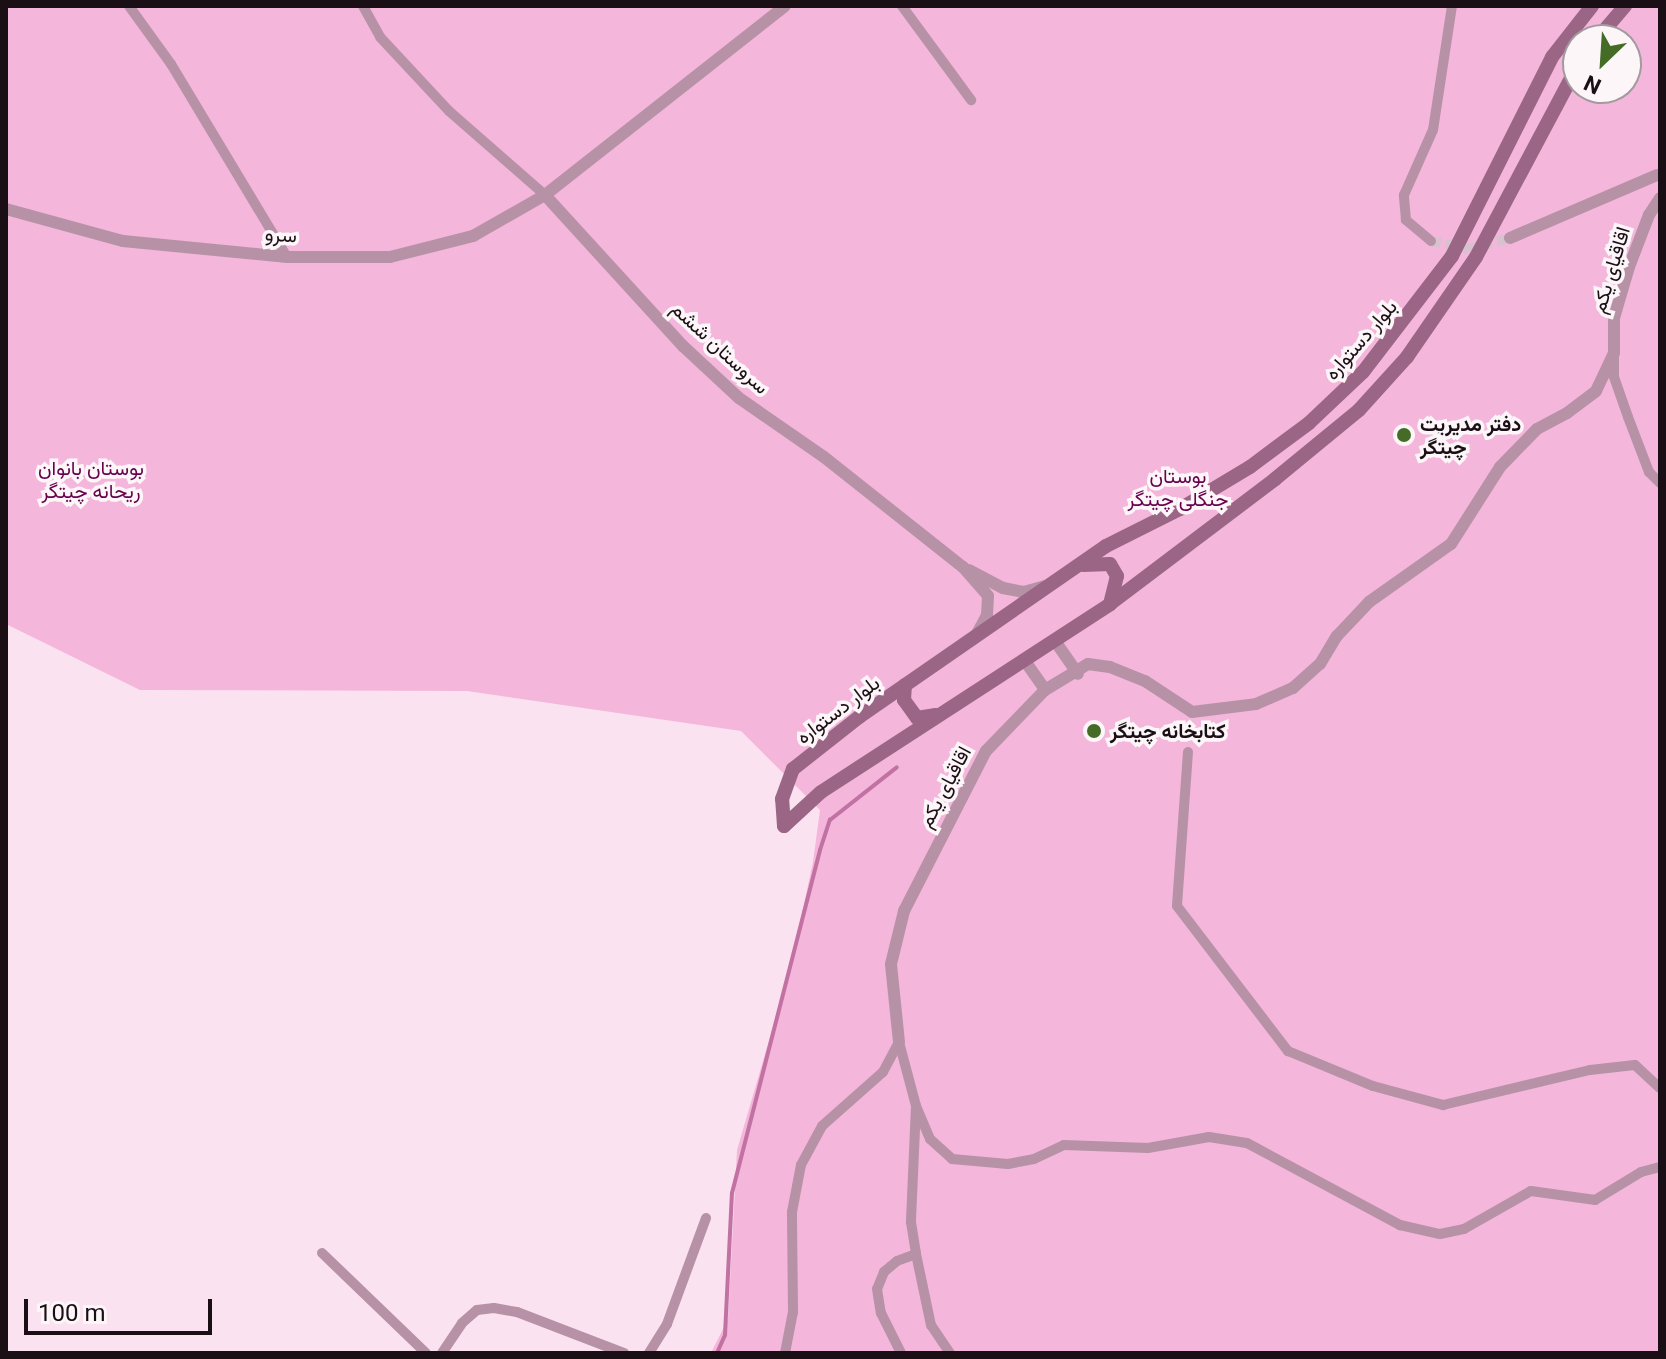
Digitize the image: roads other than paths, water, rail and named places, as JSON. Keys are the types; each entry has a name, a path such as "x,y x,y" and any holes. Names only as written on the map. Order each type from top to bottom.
{"main road":[{"name":"بلوار دستواره","path":"1562,95 1476,257 1407,357 1359,410 1287,470 1110,604 821,792 784,826 782,799 793,769 905,685 1077,566 1250,467 1309,423 1363,372 1452,256 1552,57 1592,6"},
{"path":"1610,24 1625,6"},
{"path":"1077,566 1110,564 1117,576 1110,604"},
{"path":"905,685 904,700 917,718 942,714"}],"street":[{"path":"129,6 171,64 287,257"},
{"path":"363,6 380,37 449,111 545,195"},
{"name":"سرو","path":"6,209 123,241 287,257 390,257 473,236 545,195 785,6"},
{"path":"902,6 971,100"},
{"path":"1431,241 1406,220 1404,195 1433,130 1452,6"},
{"path":"1510,238 1657,175"},
{"name":"سروستان ششم","path":"545,195 683,346 739,398 824,457 963,567"},
{"name":"اقاقیای یکم","path":"899,1042 891,964 904,911 986,751 1045,690 1078,674 1088,664 1110,667 1145,681 1192,712 1256,704 1293,688 1320,664 1337,636 1369,602 1451,544 1500,467 1537,429 1567,413 1596,391 1614,353 1617,305 1649,215 1660,198"},
{"path":"1614,353 1614,377 1623,404 1649,472 1660,483"},
{"path":"963,567 1003,588 1024,592 1054,584"},
{"path":"963,567 988,596 987,615 974,638"},
{"path":"1055,641 1078,674"},
{"path":"1025,661 1045,690"},
{"path":"1188,752 1177,906 1288,1051 1373,1086 1443,1105 1590,1070 1635,1065 1660,1088"},
{"path":"899,1042 916,1106 930,1139 952,1159 1008,1164 1034,1159 1064,1145 1148,1148 1209,1137 1247,1143 1400,1225 1440,1234 1464,1229 1531,1191 1595,1200 1641,1172 1660,1167"},
{"path":"785,1353 793,1312 792,1212 801,1165 822,1126 883,1072 899,1042"},
{"path":"916,1106 911,1222 931,1325 950,1353"},
{"path":"649,1353 667,1324 706,1218"},
{"path":"322,1253 426,1353"},
{"path":"901,1353 881,1313 877,1289 884,1272 897,1261 916,1254"},
{"path":"442,1353 462,1323 477,1310 494,1308 517,1312 624,1353"}],"waterway":[{"path":"717,1353 725,1335 732,1193 820,850 830,820 897,767"}],"tunnel":[{"path":"1431,241 1468,249 1510,238"}],"place":[{"name":"دفتر مدیریت چیتگر","path":"1404,435"},
{"name":"کتابخانه چیتگر","path":"1094,731"}],"park label":[{"name":"بوستان بانوان ریحانه چیتگر","path":"91,480"},
{"name":"بوستان جنگلی چیتگر","path":"1178,488"}]}
